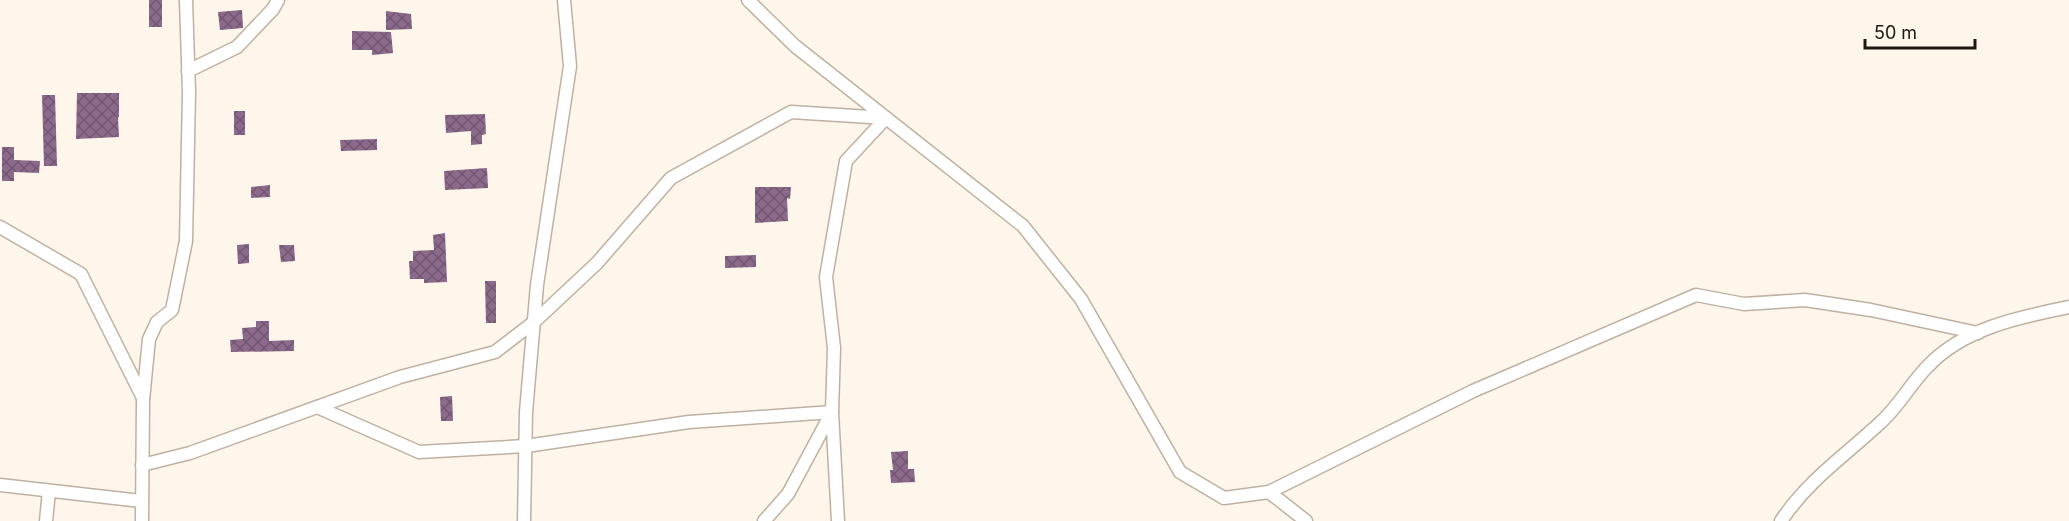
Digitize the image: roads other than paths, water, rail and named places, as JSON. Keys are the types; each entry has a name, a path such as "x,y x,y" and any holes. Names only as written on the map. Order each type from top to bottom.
{"street":[{"path":"142,521 143,400 149,339 157,322 172,310 186,241 189,71 186,0"},
{"path":"189,71 237,47 273,9 278,0"},
{"path":"524,521 526,412 537,285 570,66 564,0"},
{"path":"748,0 795,46 1023,226 1081,299 1180,472 1224,498 1269,492 1473,391 1695,295 1744,303 1805,300 1871,310 1978,333"},
{"path":"142,465 190,453 400,377 495,352 534,322 597,263 671,178 791,111 886,118"},
{"path":"838,521 832,412 834,348 826,277 846,161 886,118"},
{"path":"0,227 81,274 143,400"},
{"path":"1781,521 1810,484 1883,420 1929,364 1960,342 1995,325 2069,307"},
{"path":"317,407 419,452 526,446 689,422 832,412"},
{"path":"764,521 788,494 832,412"},
{"path":"0,484 141,501"},
{"path":"46,521 49,491"},
{"path":"1269,492 1306,521"}]}
